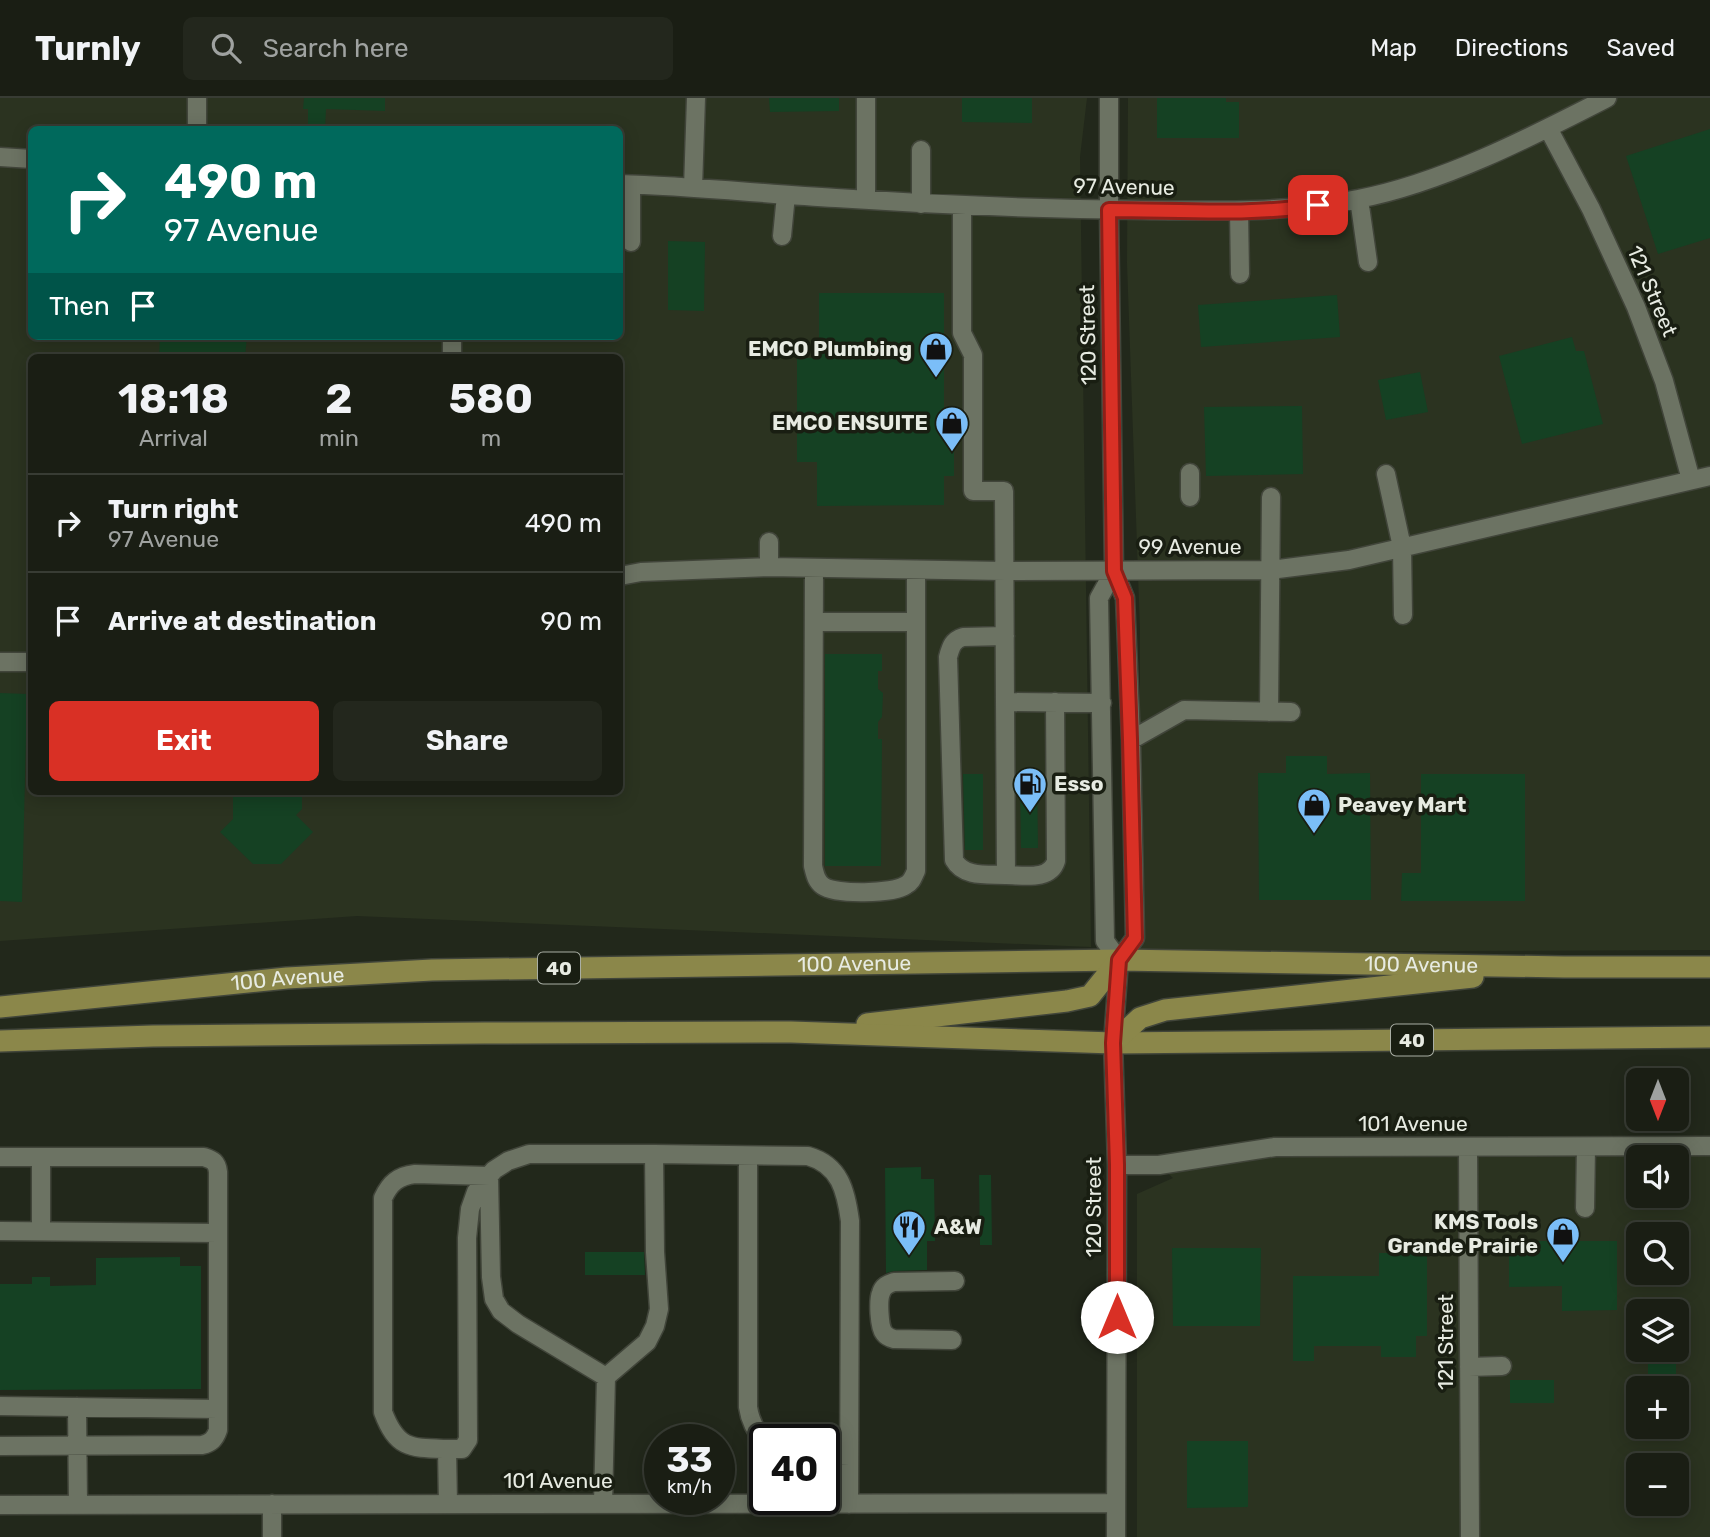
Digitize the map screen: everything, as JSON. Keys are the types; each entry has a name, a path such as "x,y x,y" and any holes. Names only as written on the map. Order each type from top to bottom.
{"main road":[{"name":"100 Avenue","path":"0,1007 287,978 432,970 1119,960 1710,967"},
{"path":"791,1032 1068,1001 1090,996 1119,960"},
{"path":"1113,1043 1140,1018 1165,1010 1564,967"},
{"name":"40","path":"0,1041 334,1033 791,1032 1113,1043 1710,1037"}],"street":[{"path":"197,98 197,126"},
{"path":"693,188 696,98"},
{"path":"866,98 866,200"},
{"name":"120 Street","path":"1110,98 1114,571 1125,598 1135,938 1119,960 1113,1043 1117,1165 1116,1537"},
{"name":"97 Avenue","path":"625,185 962,206 1239,211 1298,208 1359,199 1410,186 1549,128 1607,98"},
{"name":"121 Street","path":"1549,128 1591,209 1636,307 1664,381 1691,480"},
{"path":"921,150 921,204"},
{"path":"0,157 28,159"},
{"path":"625,185 631,242"},
{"path":"782,236 786,195"},
{"path":"1359,199 1368,262"},
{"path":"962,206 962,333 973,355 974,491 1004,491 1006,875"},
{"path":"1239,211 1240,274"},
{"path":"1189,473 1190,497"},
{"path":"1386,474 1402,547 1403,615"},
{"name":"99 Avenue","path":"623,575 641,572 769,567 1004,571 1270,569 1349,560 1710,476"},
{"path":"1269,712 1271,497"},
{"path":"769,542 769,567"},
{"path":"814,568 813,866 819,883 837,891 898,889 913,880 916,871 916,569"},
{"name":"120 Street","path":"1114,571 1100,598 1105,941 1119,960"},
{"path":"814,622 916,622"},
{"path":"1005,636 963,636 954,641 948,657 954,860 962,870 970,873 1040,875 1054,868 1055,702"},
{"path":"0,662 28,662"},
{"path":"1005,702 1102,703"},
{"path":"1130,740 1184,710 1291,712"},
{"name":"101 Avenue","path":"1117,1165 1159,1165 1275,1147 1710,1146"},
{"name":"121 Street","path":"1468,1147 1469,1537"},
{"path":"1585,1208 1586,1147"},
{"path":"489,1176 404,1175 395,1180 383,1198 383,1412 389,1428 397,1438 409,1446 423,1449 463,1449 468,1440 467,1238 470,1209 476,1192 494,1170 508,1161 529,1154 808,1156 821,1160 833,1169 848,1200 849,1504"},
{"path":"603,1504 606,1377 647,1342 659,1309 655,1252 654,1154"},
{"path":"748,1156 748,1407 752,1424"},
{"path":"0,1157 212,1159 218,1172 219,1233 218,1430 210,1443 0,1446"},
{"path":"41,1157 41,1231"},
{"path":"489,1176 491,1277 494,1299 501,1311 518,1324 606,1377"},
{"path":"0,1231 219,1233"},
{"path":"952,1340 890,1338 880,1324 881,1294 888,1284 894,1282 955,1281"},
{"path":"1469,1367 1502,1366"},
{"path":"0,1406 218,1409"},
{"path":"77,1407 78,1504"},
{"path":"447,1449 448,1504"},
{"path":"840,1455 849,1455"},
{"name":"101 Avenue","path":"0,1505 1116,1503"},
{"path":"272,1504 272,1537"}],"shaded area":[{"path":"0,98 1087,98 1080,157 1091,947 357,916 0,941"},
{"path":"1128,98 1710,98 1710,950 1140,952 1140,630 1127,263"},
{"path":"1626,1146 1626,1208 1689,1208 1689,1146 1710,1146 1710,1537 1137,1537 1137,1194 1173,1178 1159,1165 1275,1147"}],"building":[{"path":"304,98 385,98 385,111 326,109 325,126 308,126 308,109 303,109"},
{"path":"769,98 839,98 839,111 770,112"},
{"path":"962,98 1032,98 1032,123 962,122"},
{"path":"1157,98 1226,98 1226,102 1239,102 1239,138 1157,138"},
{"path":"1710,129 1710,238 1658,254 1626,156"},
{"path":"668,241 705,242 704,311 668,310"},
{"path":"819,293 944,293 944,429 954,429 954,476 944,476 944,505 817,506 817,462 797,462 797,358 819,358"},
{"path":"1337,295 1340,337 1201,347 1198,305"},
{"path":"1572,337 1576,351 1584,351 1603,424 1522,444 1499,356"},
{"path":"160,340 247,340 245,354 159,354"},
{"path":"1420,372 1428,412 1386,420 1378,380"},
{"path":"1302,406 1303,474 1206,476 1204,407"},
{"path":"825,654 882,654 882,671 878,671 878,689 883,693 882,717 878,722 878,739 882,739 881,866 825,866"},
{"path":"0,693 27,694 22,902 0,901"},
{"name":"Peavey Mart","path":"1286,756 1327,756 1327,774 1370,773 1371,900 1259,900 1258,773 1286,773"},
{"path":"963,774 983,774 983,850 965,850"},
{"path":"1421,774 1525,774 1525,901 1401,901 1402,873 1421,873"},
{"path":"1020,775 1037,775 1038,848 1021,848"},
{"path":"233,795 302,795 302,809 296,815 313,832 281,864 253,864 220,832 233,819"},
{"path":"921,1167 921,1179 934,1179 935,1241 927,1241 927,1270 886,1273 885,1168"},
{"path":"979,1175 991,1175 992,1245 980,1245"},
{"name":"KMS Tools Grande Prairie","path":"1509,1241 1617,1241 1617,1310 1562,1311 1562,1286 1509,1287"},
{"path":"1172,1248 1261,1248 1260,1326 1173,1326"},
{"path":"585,1252 644,1252 645,1275 585,1275"},
{"path":"1379,1253 1427,1253 1427,1336 1416,1336 1416,1357 1381,1357 1381,1346 1314,1346 1314,1361 1293,1361 1293,1276 1379,1276"},
{"path":"180,1257 180,1266 201,1266 201,1389 0,1390 0,1284 32,1284 32,1277 50,1277 50,1286 96,1285 96,1258"},
{"path":"1648,1362 1676,1362 1676,1375 1648,1374"},
{"path":"1510,1380 1554,1380 1554,1403 1510,1403"},
{"path":"1187,1441 1248,1441 1248,1507 1187,1508"}],"place":[{"name":"EMCO Plumbing","path":"936,379"},
{"name":"EMCO ENSUITE","path":"952,453"},
{"name":"Esso","path":"1030,814"},
{"name":"Peavey Mart","path":"1314,835"},
{"name":"A&W","path":"909,1257"},
{"name":"KMS Tools Grande Prairie","path":"1563,1264"}],"route":[{"path":"1117,1317 1117,1165 1113,1043 1119,960 1135,938 1125,598 1114,571 1109,210 1239,211 1318,205"}]}
